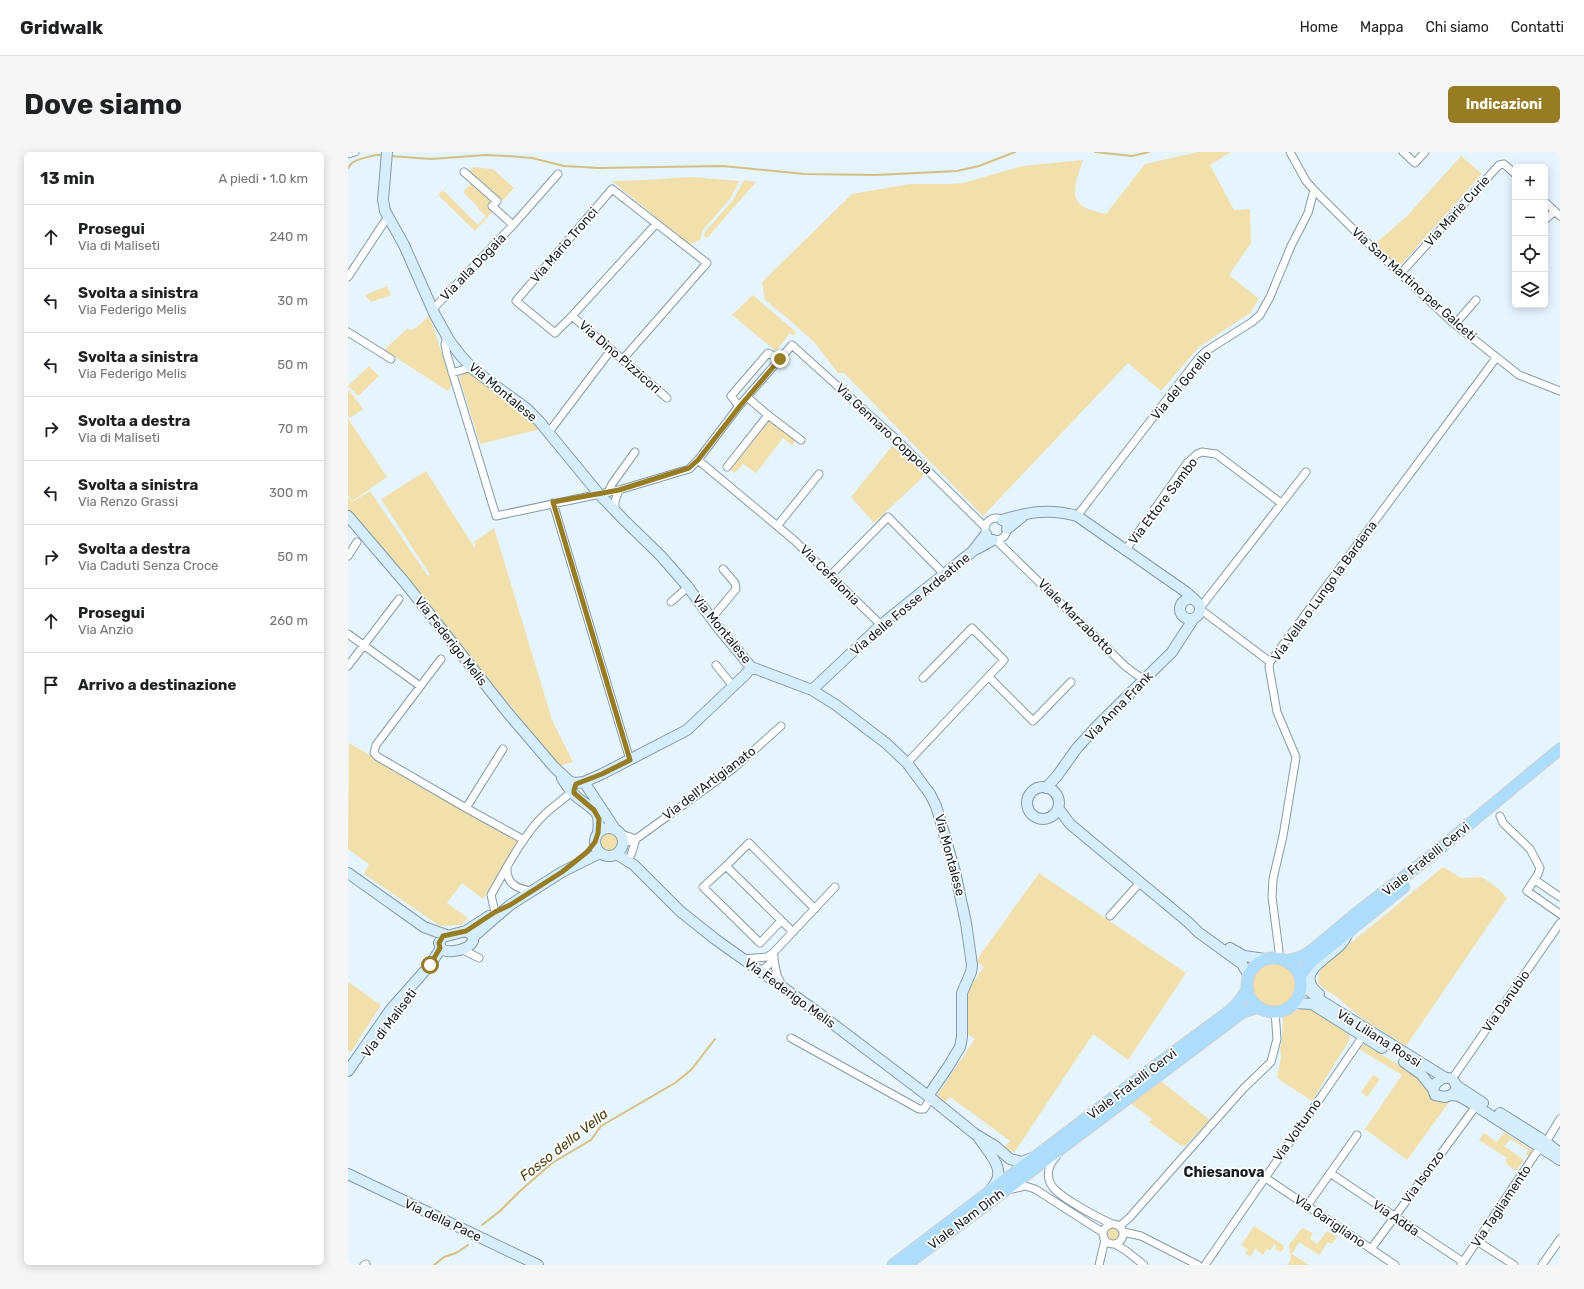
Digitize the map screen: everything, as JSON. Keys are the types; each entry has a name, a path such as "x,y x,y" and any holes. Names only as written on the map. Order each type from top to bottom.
{"main road":[{"name":"Viale Fratelli Cervi","path":"1265,959 1274,958 1286,961 1301,957 1311,951 1358,912 1427,859 1560,749"},
{"name":"Viale Fratelli Cervi","path":"1295,1003 1300,994 1301,980 1311,962 1560,758"},
{"path":"1249,976 1254,967 1265,959"},
{"path":"1286,961 1294,967 1301,980"},
{"name":"Viale Fratelli Cervi","path":"1012,1174 1228,1013 1238,1003 1247,990 1249,976"},
{"path":"1247,990 1251,1000 1259,1008 1269,1012 1286,1010 1295,1003"},
{"name":"Viale Fratelli Cervi","path":"1027,1174 1243,1012 1259,1008"},
{"name":"Viale Nam Dinh","path":"893,1265 1012,1174"},
{"name":"Viale Nam Dinh","path":"906,1265 1027,1174"}],"street":[{"path":"348,154 355,152"},
{"name":"Via San Martino per Galceti","path":"1290,152 1306,181 1314,190 1357,233 1455,324 1519,375 1560,391"},
{"path":"1403,152 1415,163 1426,152"},
{"name":"Via Montalese","path":"387,156 383,200 385,211 404,245 432,310 447,336 472,367 526,408 549,432 604,493 615,510 661,556 688,587 752,667 812,690 836,704 887,744 907,763 926,788 938,812 959,889 972,965 971,972 962,993 962,1037 960,1047 930,1097"},
{"name":"Via Marie Curie","path":"1401,273 1499,165 1504,164 1512,171"},
{"name":"Via alla Dogaia","path":"464,172 497,201 492,206 513,225"},
{"name":"Via alla Dogaia","path":"432,310 513,225 558,174"},
{"name":"Via Mario Tronci","path":"572,316 555,333 516,301 612,189 656,224"},
{"name":"Via del Gorello","path":"1076,516 1198,359 1206,351 1252,322 1260,315 1270,297 1291,246 1308,213 1314,190"},
{"path":"1548,205 1558,213 1548,218"},
{"path":"348,277 382,224 388,218"},
{"path":"572,316 656,224 707,263 623,359"},
{"path":"1455,324 1476,300"},
{"name":"Via Dino Pizzicori","path":"572,316 667,398"},
{"path":"348,332 391,359"},
{"path":"447,336 445,350 496,516 553,502 619,490 684,471 694,465 698,460 740,406 747,397 780,359 768,353 731,396 740,406"},
{"name":"Via Gennaro Coppola","path":"780,359 792,345 894,438 990,532"},
{"path":"549,432 612,350"},
{"name":"Via Vella o Lungo la Bardena","path":"1279,951 1272,896 1273,879 1283,836 1296,757 1277,712 1269,667 1270,662 1496,358"},
{"path":"452,373 472,367"},
{"path":"747,397 768,416 801,440"},
{"path":"727,467 768,416"},
{"path":"604,493 635,452"},
{"name":"Via Ettore Sambo","path":"1125,551 1187,463 1197,454 1202,452 1216,454 1281,503"},
{"name":"Via Cefalonia","path":"698,460 778,525 881,625"},
{"path":"1182,610 1188,618 1199,609 1306,472"},
{"path":"778,525 819,474"},
{"path":"615,510 615,501 619,490"},
{"path":"553,502 630,760"},
{"path":"1005,527 1026,514 1049,511 1064,512 1076,516 1186,592 1199,609"},
{"name":"Via Federigo Melis","path":"348,516 406,584 507,712 554,768 571,794 597,814 599,819 596,846 600,853"},
{"path":"830,576 888,517 945,575"},
{"path":"1005,527 1004,537 990,532 994,518 1005,527 1011,553"},
{"name":"Via delle Fosse Ardeatine","path":"812,690 881,625 973,551 990,532"},
{"name":"Viale Marzabotto","path":"990,532 1125,666 1144,679"},
{"path":"348,556 356,542"},
{"path":"712,618 736,589 735,582 723,569"},
{"path":"1174,585 1179,594 1182,610 1181,637"},
{"path":"671,602 688,587"},
{"path":"348,666 399,599"},
{"path":"1182,610 1188,599 1199,609 1270,662"},
{"name":"Via Anna Frank","path":"1051,790 1057,776 1077,748 1172,652 1199,609"},
{"path":"907,763 1004,660 972,628 923,678"},
{"path":"348,634 420,686"},
{"path":"442,659 376,745 374,753 378,757 524,840"},
{"path":"716,665 733,686"},
{"path":"495,912 492,895 524,840 543,815 571,794 574,787 583,784 687,730 752,667"},
{"path":"989,677 1033,721 1071,682"},
{"name":"Via dell'Artigianato","path":"620,838 636,839 734,768 781,726"},
{"path":"466,808 504,749"},
{"name":"Via Federigo Melis","path":"554,768 569,781 583,784 631,855 645,871 655,887"},
{"path":"1036,789 1051,790 1058,798 1055,812 1047,818 1037,818 1032,815 1027,806 1029,796 1032,792 1036,789"},
{"path":"1055,812 1188,922 1198,932 1242,964 1249,976"},
{"path":"1500,816 1503,823 1530,849 1540,868 1527,891 1560,914"},
{"path":"597,837 606,828 620,838 616,854 608,856 600,853"},
{"name":"Via di Maliseti","path":"562,872 587,852 597,837"},
{"path":"631,855 636,839"},
{"path":"782,921 760,943 703,887 749,843 815,909"},
{"name":"Via di Maliseti","path":"348,1071 391,1009 430,965 442,942 470,937 510,905 562,872 600,853"},
{"name":"Via Federigo Melis","path":"616,854 634,866 680,911 930,1097"},
{"path":"726,866 793,932"},
{"path":"507,867 507,874 510,882 515,886 532,891"},
{"path":"348,873 424,927 442,942 442,950 456,950 479,958 470,937"},
{"path":"1534,880 1560,897"},
{"path":"1110,916 1141,883"},
{"path":"760,972 793,932 835,887"},
{"name":"Via di Maliseti","path":"348,1080 380,1033 405,1000 435,966 456,950 467,948 470,937 495,912 510,905"},
{"path":"1188,922 1244,956 1265,959"},
{"name":"Via Danubio","path":"1451,1081 1560,923"},
{"path":"1347,1017 1336,1005 1312,987 1310,977 1311,972 1316,965 1341,945 1348,933"},
{"path":"742,958 771,957"},
{"path":"771,957 777,975 784,988"},
{"path":"1295,1003 1314,1000 1301,980"},
{"name":"Via Liliana Rossi","path":"1314,1000 1347,1017 1451,1081 1544,1145 1560,1160"},
{"name":"Via Liliana Rossi","path":"1314,1000 1362,1036 1415,1068 1439,1097 1452,1095 1459,1096 1560,1153"},
{"path":"1100,1263 1115,1244 1122,1238 1121,1229 1130,1217 1243,1088 1271,1062 1277,1039 1275,1012"},
{"name":"Via Volturno","path":"1205,1265 1362,1036"},
{"path":"791,1038 919,1109 924,1109 930,1097 975,1134 995,1146 1010,1159 1017,1162 1022,1162 1036,1157"},
{"path":"1433,1089 1436,1083 1451,1081 1456,1091 1452,1095"},
{"name":"Via Isonzo","path":"1372,1249 1476,1106"},
{"name":"Via Tagliamento","path":"1462,1264 1536,1153 1544,1145 1560,1119"},
{"path":"975,1134 994,1159 998,1168 999,1179 990,1192"},
{"path":"1307,1206 1357,1135"},
{"path":"1062,1148 1049,1167 1051,1185 1085,1210 1110,1224 1141,1236 1198,1265"},
{"name":"Via Adda","path":"1330,1173 1462,1264"},
{"name":"Via della Pace","path":"348,1174 538,1265"},
{"name":"Via Garigliano","path":"1264,1178 1395,1265"},
{"path":"1002,1193 1020,1186 1032,1187 1102,1232 1105,1240 1100,1263"},
{"path":"1102,1232 1105,1227 1110,1224"},
{"path":"1542,1265 1560,1239"},
{"path":"1105,1240 1125,1250 1144,1265"},
{"path":"1477,1241 1514,1265"}],"shaded area":[{"path":"1198,152 1231,152 1210,165 1234,210 1250,209 1251,243 1229,275 1259,299 1250,313 1199,347 1161,391 1128,363 983,516 844,373 838,373 814,342 765,300 762,282 852,194 909,184 963,183 1022,166 1083,160 1076,181 1075,196 1078,202 1084,207 1106,214 1145,164"},
{"path":"1461,156 1482,174 1398,268 1374,245 1407,216"},
{"path":"473,167 493,169 514,188 475,231 438,195 443,190 478,225 486,216 463,192 475,179 469,172"},
{"path":"693,177 739,181 730,199 702,231 701,239 689,245 612,181 632,181"},
{"path":"744,180 756,182 707,238 704,236 705,232 733,200"},
{"path":"387,286 391,295 371,302 365,295"},
{"path":"753,295 796,332 793,336 790,333 776,351 732,315"},
{"path":"429,316 452,385 448,391 384,350 408,328 409,330 416,328"},
{"path":"369,366 379,376 358,396 348,386"},
{"path":"464,372 470,372 541,429 480,444 460,380 460,377"},
{"path":"349,390 363,409 350,418 348,415"},
{"path":"769,418 797,439 792,445 783,438 756,473 743,464 735,473 728,468"},
{"path":"348,419 387,477 352,501 348,495"},
{"path":"892,446 924,473 922,478 874,523 851,497"},
{"path":"426,471 474,547 476,546 474,542 494,528 552,720 573,762 559,766 415,589 348,510 348,497 352,502 370,491 428,576 430,575 381,499"},
{"path":"349,743 518,841 483,899 462,883 447,903 468,918 461,925 440,926 364,874 369,864 348,849"},
{"path":"610,831 617,834 620,841 617,848 610,851 603,848 600,841 603,834"},
{"path":"1443,867 1461,878 1482,877 1499,889 1507,898 1406,1046 1360,1017 1337,997 1323,988 1318,983 1319,973 1323,966"},
{"path":"1039,873 1186,973 1128,1060 1093,1034 1014,1153 1005,1147 1010,1141 950,1097 945,1102 937,1095 975,1039 968,1034 968,989 984,967 976,961"},
{"path":"1271,963 1279,963 1291,969 1297,981 1297,989 1291,1001 1279,1007 1271,1007 1259,1001 1253,989 1253,981 1259,969"},
{"path":"348,982 381,1005 351,1052 348,1050"},
{"path":"1303,1008 1309,1009 1327,1018 1349,1035 1350,1039 1312,1101 1277,1078 1281,1057 1280,1050 1283,1017"},
{"path":"1364,1044 1416,1075 1435,1101 1445,1103 1450,1101 1407,1160 1365,1129 1402,1075 1359,1049"},
{"path":"1373,1075 1380,1079 1367,1097 1361,1092"},
{"path":"1161,1081 1210,1120 1185,1146 1180,1145 1149,1122 1152,1119 1130,1103"},
{"path":"1504,1132 1533,1151 1529,1156 1526,1154 1528,1150 1510,1139 1505,1146 1501,1144 1524,1160 1516,1171 1506,1164 1507,1163 1505,1161 1507,1158 1479,1140 1484,1133 1497,1142"},
{"path":"1254,1226 1283,1245 1284,1248 1281,1252 1275,1249 1276,1246 1274,1244 1270,1251 1267,1249 1263,1255 1256,1250 1256,1247 1251,1257 1245,1253 1248,1250 1241,1245"},
{"path":"1110,1227 1116,1227 1120,1231 1120,1237 1116,1241 1110,1241 1106,1237 1106,1231"},
{"path":"1302,1228 1313,1233 1310,1239 1317,1244 1327,1231 1337,1237 1332,1244 1328,1242 1319,1255 1299,1242 1292,1254 1309,1265 1287,1265 1291,1259 1289,1245"}],"waterway":[{"path":"390,156 431,159 485,155 532,158 564,166 599,168 723,166 804,174 876,175 957,171 979,166 1015,152"},
{"path":"1095,152 1132,156 1149,152"},
{"path":"348,168 352,163 358,160 383,155"},
{"name":"Fosso della Vella","path":"482,1225 500,1211 552,1163 591,1140 601,1126 675,1083 691,1070 715,1039"},
{"name":"Fosso della Vella","path":"434,1265 444,1257 456,1253 468,1245"}],"district":[{"name":"Chiesanova","path":"1224,1172"}],"route":[{"path":"430,965 440,948 439,943 443,936 466,931 562,872 587,852 595,842 595,838 598,833 599,819 594,810 578,798 574,793 574,787 576,784 584,782 630,760 553,502 619,490 684,471 694,465 740,406 780,359"}]}
